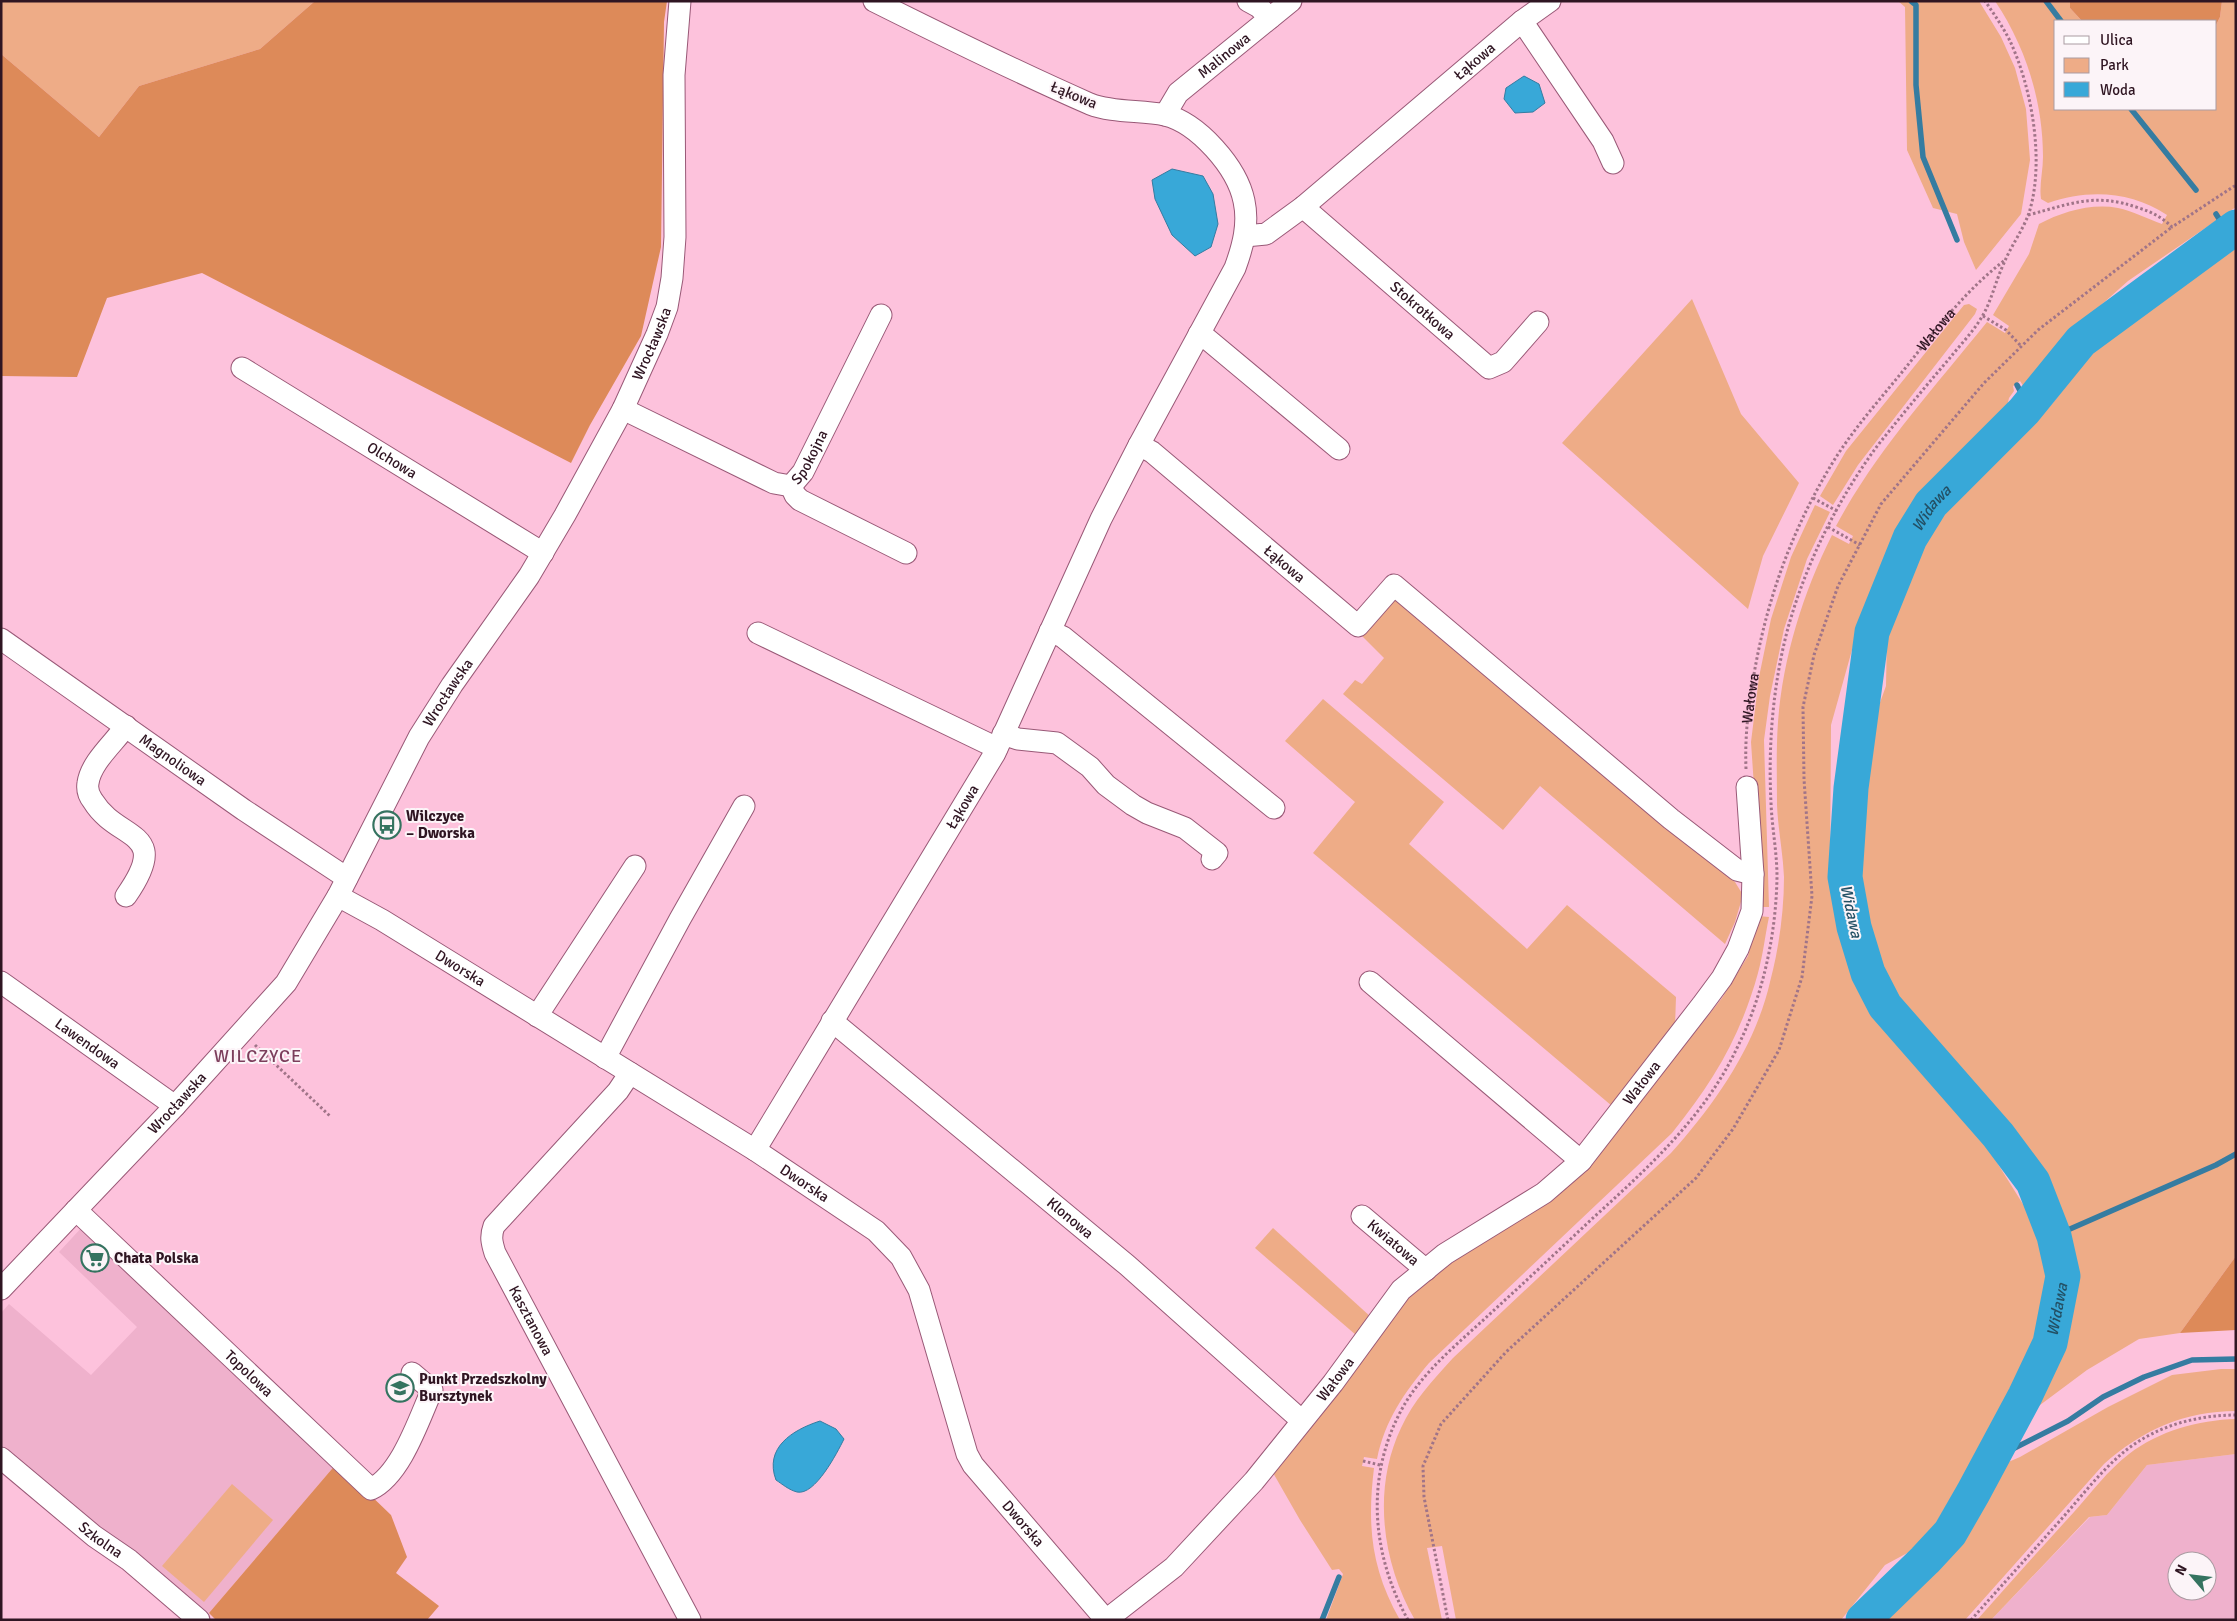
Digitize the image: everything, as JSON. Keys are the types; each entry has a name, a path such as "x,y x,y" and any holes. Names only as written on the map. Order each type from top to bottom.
{"street":[{"name":"Wrocławska","path":"1,1289 175,1106 286,983 343,887 419,737 542,553 623,409 657,334 667,307 672,278 675,237 674,75 680,1"},
{"name":"Łąkowa","path":"755,1150 1000,741 1101,519 1235,268 1245,236 1244,199 1233,174 1221,157 1198,133 1178,120 1164,115 1093,105 972,50 874,1"},
{"path":"1248,1 1259,7 1270,18"},
{"name":"Malinowa","path":"1164,115 1178,93 1291,1"},
{"name":"Łąkowa","path":"1245,236 1266,234 1303,207 1522,21 1545,4"},
{"path":"1522,21 1603,141 1613,163"},
{"name":"Stokrotkowa","path":"1303,207 1489,368 1503,362 1538,322"},
{"name":"Spokojna","path":"623,409 774,483 791,486 803,472 881,315"},
{"path":"1199,334 1339,449"},
{"name":"Olchowa","path":"242,368 542,553"},
{"name":"Łąkowa","path":"1139,445 1152,452 1358,626 1394,585 1672,819 1737,870 1753,874"},
{"path":"791,486 795,495 800,500 906,553"},
{"path":"1050,631 1063,637 1274,808"},
{"path":"758,633 1000,741 1018,739 1057,743 1090,767 1106,785 1133,805 1147,813 1185,828 1201,838 1217,853 1212,859"},
{"name":"Magnoliowa","path":"1,638 244,810 343,887"},
{"path":"126,726 104,754 88,782 88,792 98,809 133,834 142,847 144,857 140,875 126,896"},
{"name":"Wałowa","path":"1106,1620 1174,1567 1254,1481 1333,1383 1401,1290 1445,1254 1544,1193 1581,1161 1722,978 1738,949 1752,911 1753,874 1747,787"},
{"path":"605,1058 744,806"},
{"path":"537,1016 635,866"},
{"name":"Dworska","path":"343,887 382,920 755,1150 876,1230 901,1257 919,1290 967,1454 973,1466 1106,1620"},
{"name":"Lawendowa","path":"1,982 175,1106"},
{"path":"1370,982 1581,1161"},
{"name":"Klonowa","path":"832,1021 1127,1265 1302,1420"},
{"name":"Kasztanowa","path":"630,1073 618,1091 494,1226 491,1242 495,1253 690,1620"},
{"name":"Topolowa","path":"76,1210 371,1489 380,1485 397,1464 412,1436 432,1390 412,1373"},
{"name":"Kwiatowa","path":"1362,1216 1426,1270"},
{"name":"Szkolna","path":"1,1458 94,1536 129,1560 199,1620"}],"path":[{"path":"2028,215 2077,202 2103,199 2147,210 2165,220 2172,227 2236,185"},
{"name":"Wałowa","path":"1747,787 1744,741 1757,651 1776,582 1797,526 1834,461 1948,315 1982,278 2005,260"},
{"path":"1982,316 2006,330 2021,346"},
{"path":"1813,498 1837,511"},
{"path":"1828,527 1860,545"},
{"path":"242,1033 331,1117"},
{"path":"1971,1620 2089,1488 2126,1451 2163,1430 2183,1422 2218,1415 2236,1415"},
{"path":"1363,1461 1380,1465"},
{"path":"1434,1550 1448,1620"}],"shaded area":[{"path":"315,1 667,1 664,22 661,247 641,336 590,425 571,463 202,273 107,298 77,377 1,376 1,54 99,137 139,86 260,49"},
{"path":"2070,1 2222,1 2220,17 2217,23 2217,20 2081,20 2070,8"},
{"path":"84,1225 337,1463 209,1613 1,1448 1,1313 9,1304 91,1375 137,1327 59,1252"},
{"path":"2236,1256 2236,1330 2180,1333"},
{"path":"2236,1454 2236,1620 1991,1620 2090,1517 2107,1515 2147,1465"},
{"path":"337,1463 391,1515 407,1557 396,1573 439,1606 427,1620 216,1620 209,1613"}],"green space":[{"path":"1,1 315,1 260,49 139,86 99,137 1,54"},
{"path":"1898,1 1979,1 2001,37 2015,68 2026,109 2030,160 2021,214 1976,270 1964,242 1957,214 1933,208 1907,150 1905,7"},
{"path":"1995,1 2070,1 2070,8 2081,20 2054,20 2054,110 2217,110 2217,23 2220,17 2222,1 2236,1 2236,207 2128,281 2072,331 2024,387 2020,381 2013,386 2014,391 2009,398 2006,411 1926,487 1898,526 1877,574 1852,650 1831,725 1830,876 1842,940 1879,1021 1932,1079 1986,1145 2031,1217 2049,1278 2044,1322 2020,1380 1933,1528 1911,1551 1885,1565 1841,1620 1456,1620 1442,1546 1427,1548 1442,1620 1415,1620 1395,1575 1388,1550 1384,1501 1386,1476 1392,1451 1411,1409 1453,1358 1671,1153 1703,1115 1731,1074 1744,1052 1763,1006 1776,956 1783,903 1784,877 1777,805 1777,753 1778,722 1784,674 1803,603 1832,535 1849,544 1853,536 1836,526 1852,498 1887,446 1987,322 2005,333 2009,326 1993,315 2029,254 2039,224 2067,212 2098,207 2123,209 2162,224 2167,215 2139,201 2109,195 2078,196 2048,203 2041,199 2043,157 2040,116 2031,76 2024,56"},
{"path":"2236,247 2236,1256 2180,1333 2139,1339 2087,1370 2032,1411 2057,1360 2070,1326 2077,1282 2071,1240 2047,1185 2009,1124 1936,1044 1896,995 1868,940 1858,892 1865,744 1886,686 1887,631 1901,586 1925,531 2052,404 2091,353"},
{"path":"1692,299 1741,414 1799,483 1763,556 1748,609 1562,443"},
{"path":"1969,304 1977,309 1975,314 1858,465 1833,505 1820,496 1846,451 1964,305"},
{"path":"1815,505 1830,512 1807,559 1784,629 1770,696 1764,740 1769,907 1758,907 1758,846 1751,742 1759,677 1771,619 1791,557"},
{"path":"1395,593 1735,882 1743,895 1735,922 1725,944 1540,786 1503,830 1343,694 1355,680 1362,684 1384,658 1359,633"},
{"path":"1323,699 1444,802 1409,844 1527,949 1567,905 1676,997 1675,1027 1612,1106 1313,853 1355,802 1285,741"},
{"path":"1758,916 1769,917 1760,966 1751,996 1734,1039 1724,1058 1687,1114 1672,1133 1429,1363 1411,1385 1390,1419 1377,1459 1364,1457 1362,1466 1374,1468 1371,1509 1377,1565 1390,1601 1400,1620 1326,1620 1343,1574 1339,1569 1332,1570 1272,1471 1390,1318 1436,1268 1539,1207 1665,1070 1722,998 1748,956"},
{"path":"1273,1228 1372,1318 1356,1335 1255,1248"},
{"path":"2236,1369 2236,1411 2199,1414 2182,1419 2149,1432 2118,1452 2104,1464 1965,1620 1885,1620 1906,1593 1939,1562 1962,1530 1999,1466 2020,1457 2108,1407 2172,1375"},
{"path":"2236,1419 2236,1454 2147,1465 2107,1515 2089,1517 1991,1620 1977,1620 2121,1460 2153,1439 2180,1428 2193,1424"},
{"path":"232,1484 273,1520 204,1602 162,1566"}],"water":[{"path":"1524,76 1539,84 1545,103 1533,112 1515,113 1504,99 1506,88"},
{"path":"1172,169 1203,176 1213,194 1218,224 1211,247 1195,256 1172,235 1155,199 1152,180"},
{"path":"820,1421 836,1429 844,1439 831,1463 818,1481 804,1491 794,1491 776,1480 773,1469 777,1450 791,1435"}],"waterway":[{"path":"1911,1 1916,5 1916,85 1923,157 1957,240"},
{"path":"2046,1 2060,20"},
{"path":"2132,110 2196,190"},
{"path":"2216,214 2228,233"},
{"name":"Widawa","path":"1863,1620 1950,1533 2025,1396 2050,1343 2063,1276 2054,1236 2033,1182 1998,1135 1885,1006 1868,973 1854,927 1845,877 1851,788 1872,632 1910,538 1931,504 2024,411 2081,341 2236,227"},
{"path":"2017,385 2028,406"},
{"path":"2054,1236 2216,1165 2236,1154"},
{"path":"1991,1460 2068,1421 2103,1397 2144,1377 2192,1360 2236,1359"},
{"path":"1322,1620 1339,1577"}],"place":[{"name":"Wilczyce – Dworska","path":"387,825"},
{"name":"Chata Polska","path":"95,1258"},
{"name":"Punkt Przedszkolny Bursztynek","path":"400,1388"}],"district":[{"name":"WILCZYCE","path":"258,1056"}]}
